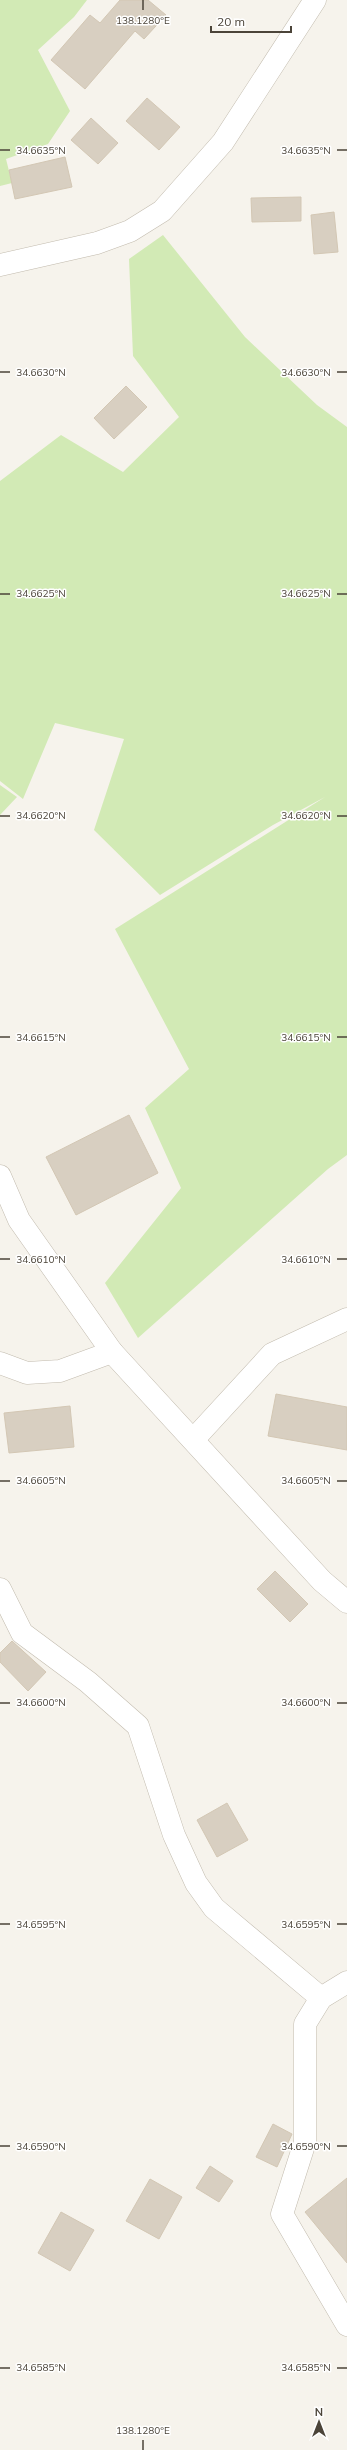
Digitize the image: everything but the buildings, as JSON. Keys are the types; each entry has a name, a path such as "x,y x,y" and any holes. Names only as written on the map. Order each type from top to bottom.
{"street":[{"path":"0,265 97,243 130,230 162,211 223,142 316,0"},
{"path":"0,1176 19,1220 112,1352 322,1581 347,1602"},
{"path":"193,1440 272,1354 347,1319"},
{"path":"0,1363 27,1373 60,1371 112,1352"},
{"path":"0,1589 22,1633 88,1682 138,1726 174,1835 196,1883 214,1908 321,1998"},
{"path":"347,1982 321,1998 305,2024 305,2142 282,2214 347,2324"}],"green space":[{"path":"0,0 87,0 74,17 38,50 70,111 48,144 6,159 12,183 0,186"},
{"path":"163,235 245,337 317,405 347,427 347,1155 328,1169 138,1338 105,1283 181,1188 145,1108 189,1069 115,929 325,797 273,825 160,895 94,830 124,739 55,723 23,799 0,781 0,481 61,435 123,472 179,417 133,356 129,259"},
{"path":"0,785 17,797 0,815"}]}
